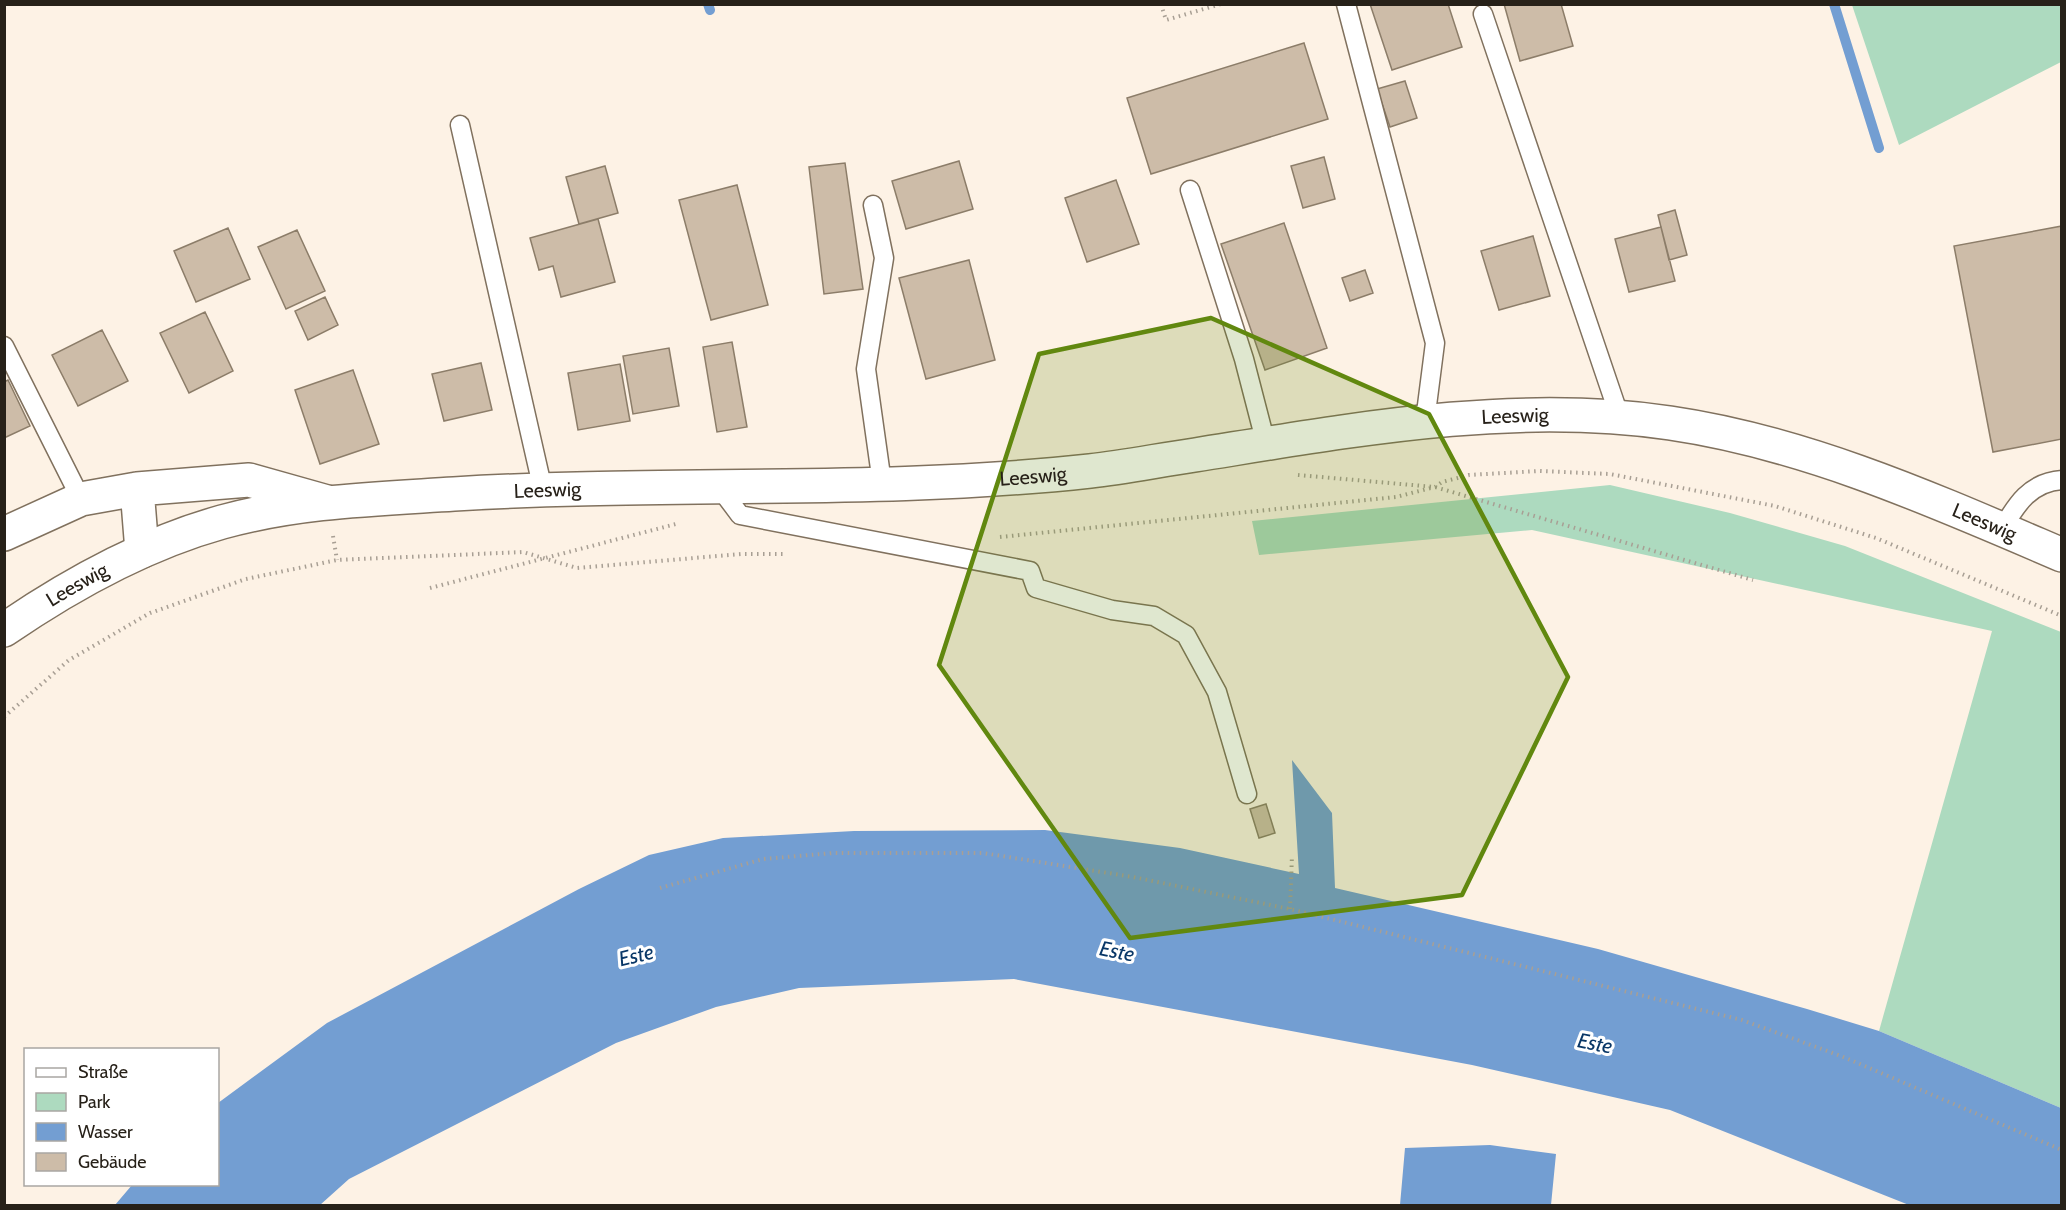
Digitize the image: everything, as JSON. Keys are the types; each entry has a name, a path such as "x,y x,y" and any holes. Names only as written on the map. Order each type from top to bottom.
{"street":[{"name":"Leeswig","path":"4,630 59,592 142,551 222,522 327,502 543,490 724,495 1091,471 1425,421 1467,417 1535,415 1620,418 1671,423 1770,444 1899,487 2061,555"},
{"path":"4,534 81,499 136,489 249,480 327,502"},
{"path":"136,489 142,551"}],"lane":[{"path":"1346,4 1435,343 1425,421"},
{"path":"1483,14 1620,418"},
{"path":"460,125 543,490"},
{"path":"1190,190 1244,359 1266,444"},
{"path":"873,205 884,258 866,369 882,483"},
{"path":"4,346 81,499"},
{"path":"2002,529 2017,503 2036,486 2061,480"},
{"path":"724,495 740,515 1030,571 1036,588 1112,610 1154,616 1186,636 1216,692 1247,794"}],"path":[{"path":"1161,4 1166,21 1221,4"},
{"path":"1297,475 1436,487 1753,580"},
{"path":"430,588 686,521 724,495"},
{"path":"660,888 763,859 833,853 983,853 1133,877 1290,909 1742,1020 1841,1056 2061,1150"},
{"path":"1290,909 1292,855"}],"highlighted area":[{"path":"1211,318 1429,414 1568,677 1462,895 1130,938 939,665 1039,354"}],"green space":[{"path":"1852,5 2061,5 2061,62 1899,145"},
{"path":"1610,485 1730,513 1845,546 2061,632 2061,1108 1879,1031 1992,631 1532,530 1259,555 1252,521"}],"water":[{"name":"Este","path":"1292,760 1332,813 1335,888 1598,949 1807,1009 1879,1031 2061,1108 2061,1205 1909,1205 1670,1110 1472,1065 1014,979 799,988 716,1007 616,1043 349,1179 320,1205 115,1205 131,1186 219,1186 219,1102 327,1023 579,889 649,855 723,838 854,831 1045,830 1180,848 1299,874"},
{"path":"1490,1145 1556,1154 1551,1205 1400,1205 1405,1148"}],"building":[{"path":"1370,4 1448,4 1462,47 1392,70"},
{"path":"1504,4 1561,4 1573,46 1520,61"},
{"path":"1304,43 1328,119 1151,174 1127,98"},
{"path":"1405,81 1417,118 1390,127 1377,89"},
{"path":"1324,157 1335,199 1303,208 1291,166"},
{"path":"959,161 973,209 906,229 892,181"},
{"path":"845,163 863,289 824,294 809,167"},
{"path":"605,166 618,213 579,224 566,177"},
{"path":"1116,180 1139,244 1087,262 1065,198"},
{"path":"737,185 768,305 711,320 679,200"},
{"path":"1675,210 1687,255 1669,260 1658,215"},
{"path":"598,219 615,282 561,297 553,266 539,270 530,238"},
{"path":"1284,223 1327,348 1265,370 1221,244"},
{"path":"2062,226 2062,439 1993,452 1954,246"},
{"path":"1661,227 1675,281 1629,292 1615,239"},
{"path":"228,228 250,279 196,302 174,251"},
{"path":"297,230 325,291 286,309 258,247"},
{"path":"1533,236 1550,296 1499,310 1481,251"},
{"path":"969,260 995,360 926,379 899,278"},
{"path":"1365,270 1373,293 1350,301 1342,278"},
{"path":"325,297 338,325 308,340 295,311"},
{"path":"205,312 233,371 189,393 160,333"},
{"path":"102,330 128,381 78,406 52,355"},
{"path":"732,342 747,427 717,432 703,347"},
{"path":"669,348 679,406 633,414 623,356"},
{"path":"481,363 492,410 444,421 432,374"},
{"path":"620,364 630,421 578,430 568,373"},
{"path":"353,370 379,444 320,464 295,390"},
{"path":"8,380 30,426 4,438 4,382"},
{"path":"1266,804 1275,833 1259,838 1250,809"}],"waterway":[{"path":"708,4 710,10"},
{"path":"1834,4 1879,148"}]}
